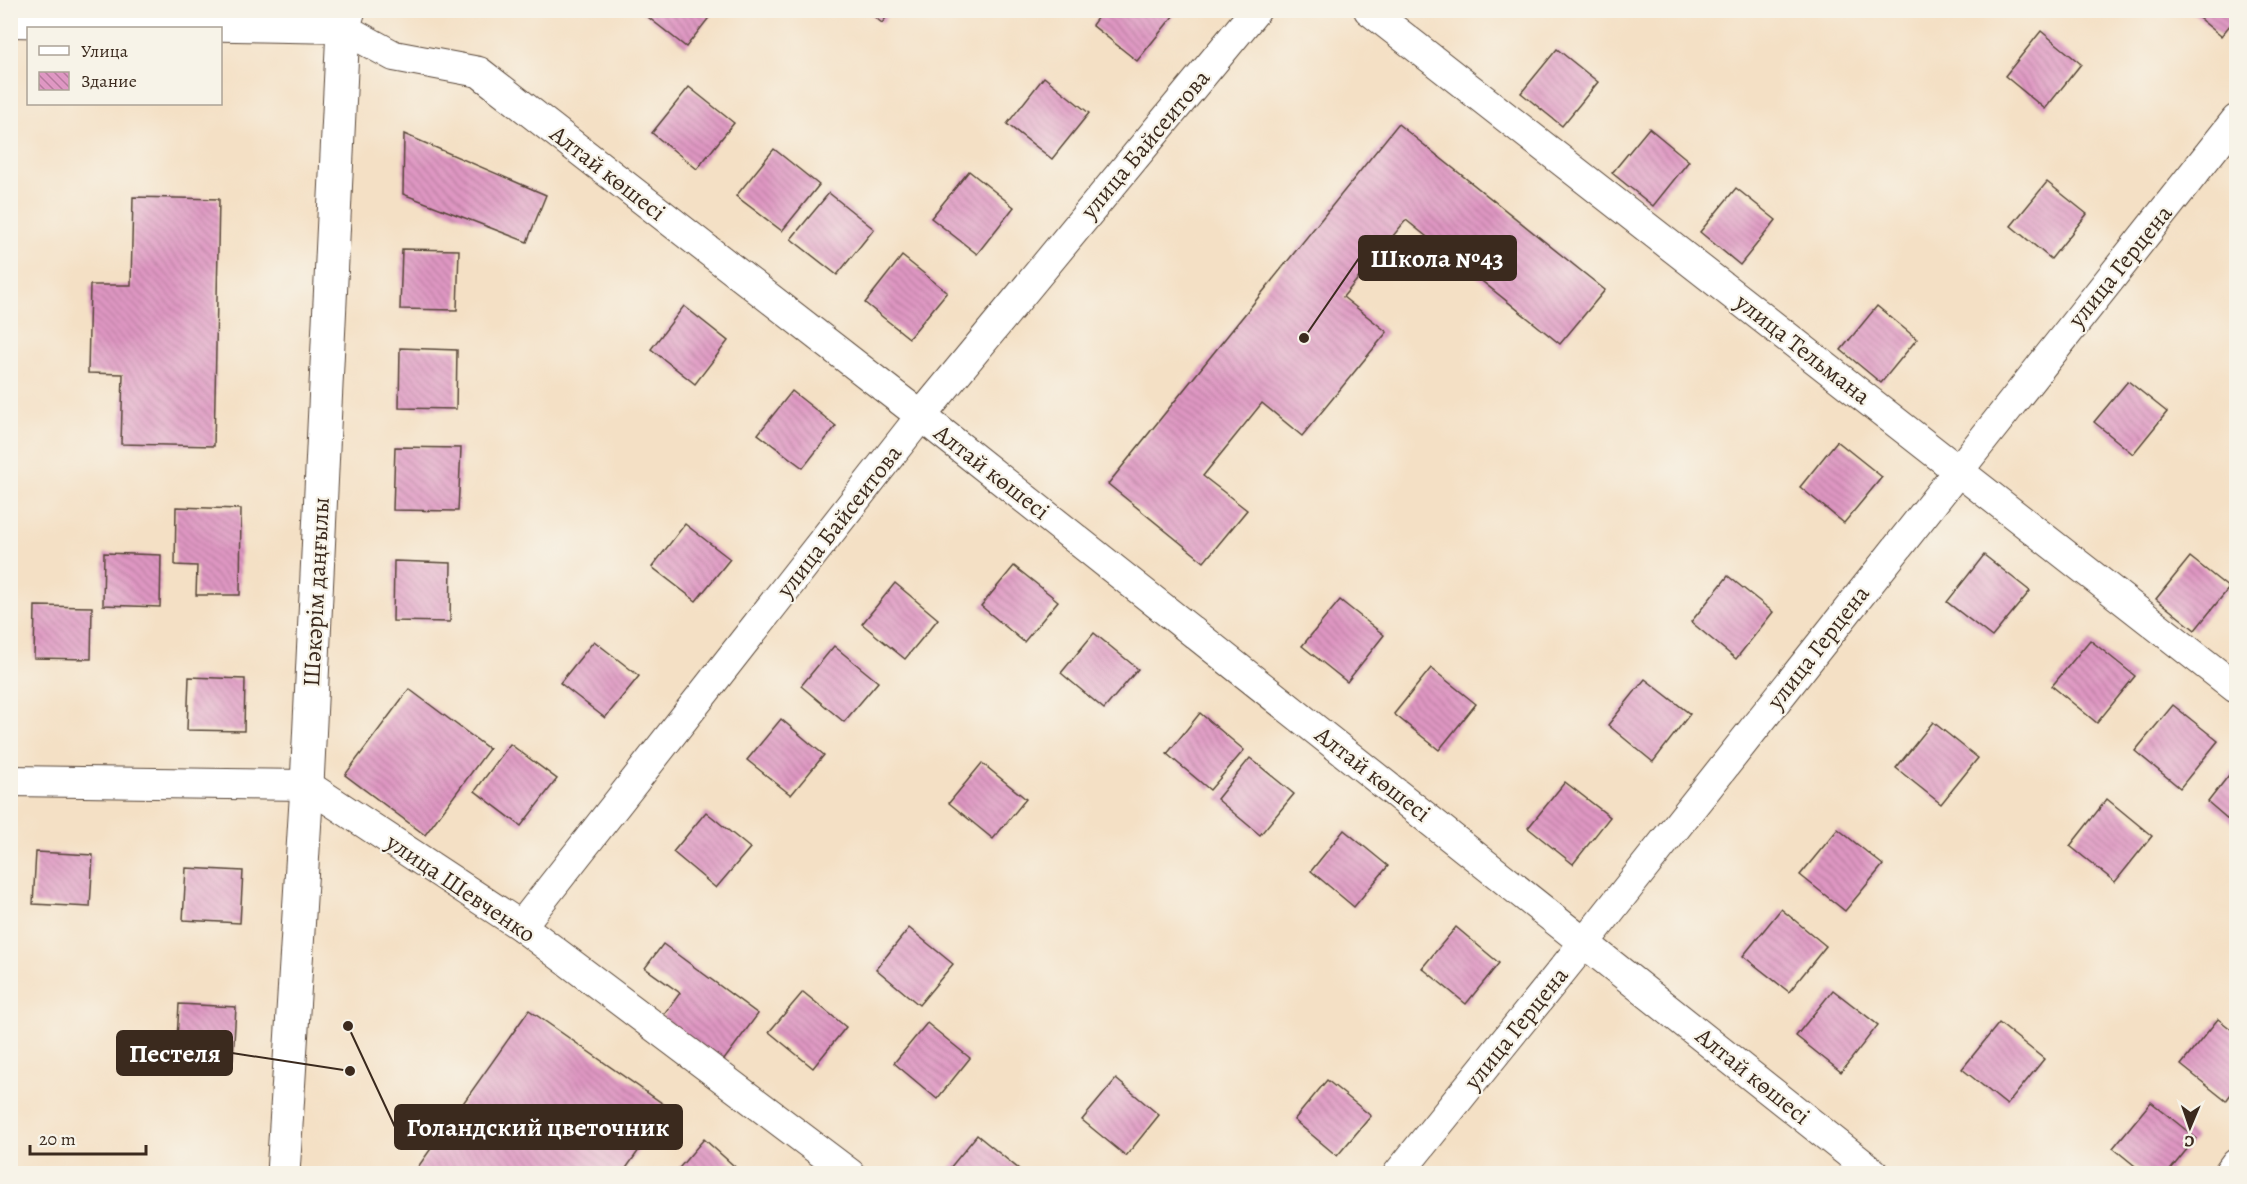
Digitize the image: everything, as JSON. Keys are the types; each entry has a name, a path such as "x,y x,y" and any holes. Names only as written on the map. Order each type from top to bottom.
{"main road":[{"name":"Шәкәрім даңғылы","path":"283,1173 307,785 346,19"}],"street":[{"name":"улица Байсеитова","path":"521,926 921,416 1256,10"},
{"name":"улица Тельмана","path":"1369,10 2236,688"},
{"name":"Алтай көшесі","path":"10,22 346,19 394,56 479,72 921,416 1875,1173"},
{"name":"улица Герцена","path":"1398,1173 1586,942 2236,120"},
{"path":"10,782 307,785"},
{"name":"улица Шевченко","path":"307,785 521,926 850,1173"},
{"path":"2228,1173 2236,1163"}],"building":[{"path":"639,10 715,10 686,47"},
{"path":"866,10 892,10 882,23"},
{"path":"1103,10 1169,10 1174,15 1137,61 1092,25"},
{"path":"2189,10 2236,10 2236,18 2221,36"},
{"path":"2041,31 2081,64 2045,109 2005,76"},
{"path":"1557,49 1598,82 1562,126 1521,93"},
{"path":"1044,77 1089,113 1052,159 1007,124"},
{"path":"689,87 734,123 697,169 652,133"},
{"path":"1398,124 1605,290 1560,344 1406,220 1343,297 1387,332 1302,436 1262,403 1203,476 1247,510 1204,562 1108,484"},
{"path":"1649,128 1689,161 1653,206 1612,173"},
{"path":"404,134 546,195 527,242 403,194"},
{"path":"774,149 819,185 782,231 736,196"},
{"path":"969,171 1014,207 977,254 931,218"},
{"path":"2047,182 2087,214 2051,259 2011,226"},
{"path":"1736,188 1776,220 1740,265 1700,232"},
{"path":"829,193 874,229 837,275 791,239"},
{"path":"133,197 219,199 214,446 121,444 123,374 88,373 90,285 131,285"},
{"path":"402,249 459,250 457,310 400,309"},
{"path":"902,256 947,292 909,338 865,303"},
{"path":"684,306 728,341 695,384 651,349"},
{"path":"1877,306 1917,339 1881,383 1841,350"},
{"path":"400,348 457,350 456,409 399,408"},
{"path":"2128,381 2167,412 2133,454 2094,422"},
{"path":"792,391 836,426 803,468 758,434"},
{"path":"1837,441 1882,477 1844,523 1800,487"},
{"path":"395,447 461,448 458,511 393,510"},
{"path":"176,507 241,509 240,595 196,595 197,566 175,565"},
{"path":"685,524 730,559 696,601 652,567"},
{"path":"104,553 161,555 160,607 103,605"},
{"path":"1984,555 2030,591 1992,637 1947,602"},
{"path":"2190,557 2229,588 2195,630 2156,599"},
{"path":"394,561 451,563 450,622 393,621"},
{"path":"1014,566 1058,601 1024,642 981,606"},
{"path":"1728,576 1773,612 1736,659 1691,622"},
{"path":"895,583 938,619 905,659 862,624"},
{"path":"1340,600 1384,635 1347,682 1302,646"},
{"path":"35,606 92,607 91,659 34,658"},
{"path":"1094,633 1138,669 1104,709 1061,673"},
{"path":"2090,640 2135,676 2097,723 2052,686"},
{"path":"594,641 639,676 605,718 560,683"},
{"path":"834,646 878,682 844,722 801,686"},
{"path":"1431,668 1476,704 1439,750 1394,714"},
{"path":"189,677 245,679 244,731 187,730"},
{"path":"1645,679 1690,714 1653,762 1608,725"},
{"path":"409,689 489,749 425,835 345,775"},
{"path":"2173,705 2218,741 2180,788 2135,751"},
{"path":"1200,713 1244,750 1210,790 1167,754"},
{"path":"781,719 824,755 791,795 747,760"},
{"path":"1933,722 1978,758 1941,804 1896,768"},
{"path":"510,744 557,779 521,826 475,791"},
{"path":"1250,758 1294,794 1260,835 1217,799"},
{"path":"982,763 1026,799 993,839 949,803"},
{"path":"2236,766 2236,826 2208,802"},
{"path":"1565,782 1610,817 1573,864 1528,828"},
{"path":"2107,799 2152,836 2115,882 2070,846"},
{"path":"706,812 750,848 716,888 673,852"},
{"path":"1838,829 1883,865 1845,911 1800,875"},
{"path":"1344,830 1388,866 1354,907 1311,871"},
{"path":"36,852 93,855 90,907 33,904"},
{"path":"186,868 243,871 240,923 183,920"},
{"path":"1781,909 1826,946 1789,992 1743,956"},
{"path":"1456,927 1499,963 1466,1004 1422,968"},
{"path":"909,928 953,964 919,1005 876,969"},
{"path":"663,944 758,1014 721,1064 661,1019 680,993 645,968"},
{"path":"1833,990 1878,1025 1841,1072 1796,1036"},
{"path":"803,992 846,1027 813,1068 769,1032"},
{"path":"179,1004 236,1007 233,1060 176,1057"},
{"path":"529,1010 669,1108 622,1174 413,1174"},
{"path":"2218,1019 2236,1033 2236,1087 2226,1101 2181,1065"},
{"path":"927,1023 970,1058 937,1099 894,1063"},
{"path":"1999,1023 2044,1059 2007,1105 1962,1069"},
{"path":"1116,1079 1159,1115 1126,1156 1082,1120"},
{"path":"1327,1080 1371,1116 1337,1156 1294,1120"},
{"path":"2151,1102 2196,1138 2167,1174 2145,1174 2113,1148"},
{"path":"977,1135 1020,1170 1017,1174 945,1174"},
{"path":"704,1139 743,1174 674,1174"}],"place":[{"name":"Школа №43","path":"1304,338"},
{"name":"Голандский цветочник","path":"348,1026"},
{"name":"Пестеля","path":"350,1071"}]}
